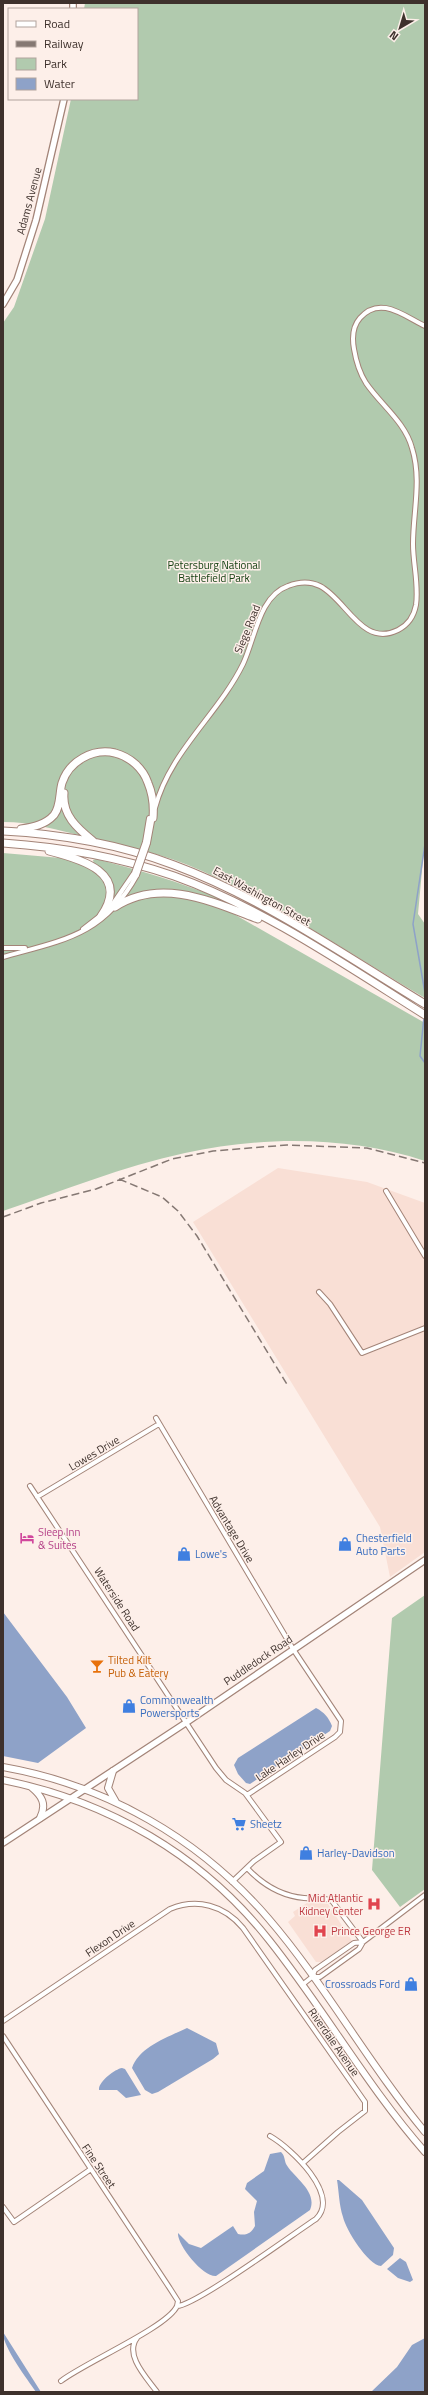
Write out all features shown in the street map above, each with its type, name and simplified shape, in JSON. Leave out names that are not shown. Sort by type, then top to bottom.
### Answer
[{"type":"highway","points":[[12,831],[36,826],[50,818],[58,808],[62,784],[68,770],[82,758],[100,752],[121,755],[140,769],[147,780],[152,794],[151,818]]},
{"type":"highway","points":[[95,842],[72,822],[64,798],[69,775],[86,760],[108,755],[122,759],[134,767],[146,787],[151,818]]},
{"type":"highway","name":"East Washington Street","points":[[3,831],[95,842],[158,859],[220,884],[276,915],[425,1004]]},
{"type":"highway","name":"East Washington Street","points":[[3,843],[101,855],[160,871],[215,893],[279,926],[425,1015]]},
{"type":"highway","points":[[24,845],[76,858],[99,869],[106,878],[109,890],[107,904],[101,916]]},
{"type":"highway","points":[[115,908],[142,896],[177,894],[217,903],[279,926]]},
{"type":"main road","name":"Adams Avenue","points":[[3,304],[17,280],[36,220],[64,100]]},
{"type":"main road","name":"Puddledock Road","points":[[3,1843],[187,1722],[425,1560]]},
{"type":"main road","points":[[3,1767],[53,1778],[119,1804],[178,1838],[232,1882],[268,1919],[312,1977],[401,2103],[425,2132]]},
{"type":"main road","points":[[113,1771],[108,1788],[112,1797],[119,1804]]},
{"type":"main road","points":[[3,1780],[71,1797],[146,1833],[199,1869],[231,1898],[258,1927],[302,1985],[386,2104],[425,2152]]},
{"type":"main road","points":[[29,1786],[43,1800],[44,1809],[40,1818]]},
{"type":"street","name":"Siege Road","points":[[3,957],[30,948],[61,941],[96,924],[115,908],[136,874],[147,843],[151,818],[170,769],[237,674],[268,602],[278,590],[303,582],[320,586],[335,597],[361,626],[379,634],[390,633],[401,628],[413,616],[416,594],[413,536],[417,478],[414,453],[405,432],[361,374],[353,339],[357,321],[365,313],[377,308],[392,309],[425,326]]},
{"type":"street","name":"Siege Road","points":[[76,934],[101,916],[121,895],[136,874]]},
{"type":"street","name":"Siege Road","points":[[3,948],[30,948]]},
{"type":"street","points":[[386,1191],[425,1256]]},
{"type":"street","points":[[319,1292],[330,1304],[362,1353],[425,1328]]},
{"type":"street","name":"Advantage Drive","points":[[156,1418],[293,1649]]},
{"type":"street","name":"Lowes Drive","points":[[38,1497],[159,1424]]},
{"type":"street","name":"Waterside Road","points":[[30,1486],[226,1780],[247,1795],[281,1842],[247,1868]]},
{"type":"street","name":"Lake Harley Drive","points":[[247,1795],[340,1732],[341,1721],[293,1649]]},
{"type":"street","points":[[232,1882],[247,1868],[256,1878],[294,1897],[332,1901],[363,1942]]},
{"type":"street","points":[[312,1977],[320,1977],[359,1949],[363,1942],[425,1895]]},
{"type":"street","name":"Flexon Drive","points":[[3,2021],[170,1908],[184,1904],[209,1905],[222,1910],[234,1919]]},
{"type":"street","name":"Riverdale Avenue","points":[[234,1919],[366,2105],[365,2111],[338,2132],[303,2163]]},
{"type":"street","points":[[302,1985],[312,1977],[315,1970],[354,1943],[363,1942]]},
{"type":"street","name":"Fine Street","points":[[3,2036],[169,2287],[178,2301],[178,2306]]},
{"type":"street","points":[[61,2381],[115,2348],[138,2338],[173,2313],[178,2306],[186,2305],[212,2289],[319,2216],[323,2206],[321,2195],[303,2163],[286,2147],[270,2136]]},
{"type":"street","points":[[3,2207],[14,2222],[91,2169]]},
{"type":"street","points":[[138,2338],[132,2346],[133,2354],[157,2392]]},
{"type":"shaded area","points":[[278,1168],[367,1182],[425,1203],[425,1552],[390,1577],[380,1527],[193,1222]]},
{"type":"shaded area","name":"Prince George ER","points":[[310,1901],[328,1904],[352,1941],[321,1962],[316,1962],[288,1922],[295,1916],[293,1912]]},
{"type":"green space","name":"Petersburg National Battlefield Park","points":[[85,3],[425,3],[425,838],[418,914],[425,924],[425,998],[315,931],[259,899],[231,884],[188,865],[145,851],[55,829],[24,823],[3,822],[3,323],[14,307],[45,219],[71,100],[138,100],[138,8],[84,8]]},
{"type":"green space","points":[[3,853],[61,858],[94,864],[93,860],[96,859],[159,877],[221,899],[225,909],[425,1023],[425,1161],[366,1147],[306,1141],[275,1141],[215,1147],[162,1158],[93,1179],[3,1211]]},
{"type":"green space","points":[[425,1595],[425,1889],[400,1907],[372,1870],[392,1618]]},
{"type":"water","points":[[3,1612],[67,1697],[86,1728],[38,1763],[3,1756]]},
{"type":"water","points":[[316,1708],[324,1713],[329,1720],[332,1726],[330,1731],[250,1784],[246,1783],[238,1774],[234,1765],[238,1758]]},
{"type":"water","points":[[187,2028],[216,2043],[219,2054],[158,2092],[152,2094],[145,2090],[132,2068],[136,2061],[147,2048]]},
{"type":"water","points":[[122,2068],[125,2069],[141,2095],[126,2098],[117,2090],[99,2090],[101,2083],[108,2076]]},
{"type":"water","points":[[281,2152],[289,2169],[304,2185],[311,2197],[312,2203],[310,2210],[216,2276],[204,2271],[186,2252],[178,2233],[189,2244],[201,2248],[233,2226],[238,2234],[244,2235],[250,2232],[255,2226],[254,2212],[257,2201],[245,2189],[247,2183],[264,2171],[270,2154]]},
{"type":"water","points":[[337,2180],[339,2180],[362,2200],[394,2248],[393,2255],[381,2266],[370,2260],[358,2246],[348,2230],[340,2203]]},
{"type":"water","points":[[400,2258],[406,2262],[413,2280],[410,2282],[398,2278],[387,2269]]},
{"type":"water","points":[[3,2332],[41,2392],[36,2392],[16,2362],[6,2345]]},
{"type":"water","points":[[425,2338],[425,2392],[371,2392],[397,2367],[412,2345]]},
{"type":"waterway","points":[[425,844],[413,924],[425,993]]},
{"type":"waterway","points":[[424,1017],[420,1056],[425,1063]]},
{"type":"railway","points":[[3,1217],[41,1203],[96,1189],[172,1159],[213,1151],[287,1145],[367,1148],[425,1163]]},
{"type":"railway","points":[[119,1179],[162,1197],[178,1211],[197,1236],[288,1386]]},
{"type":"place","name":"Sleep Inn & Suites","points":[[27,1538]]},
{"type":"place","name":"Chesterfield Auto Parts","points":[[345,1544]]},
{"type":"place","name":"Lowe's","points":[[184,1554]]},
{"type":"place","name":"Tilted Kilt Pub & Eatery","points":[[97,1666]]},
{"type":"place","name":"Commonwealth Powersports","points":[[129,1706]]},
{"type":"place","name":"Sheetz","points":[[239,1824]]},
{"type":"place","name":"Harley-Davidson","points":[[306,1853]]},
{"type":"place","name":"Mid Atlantic Kidney Center","points":[[374,1904]]},
{"type":"place","name":"Prince George ER","points":[[320,1931]]},
{"type":"place","name":"Crossroads Ford","points":[[411,1984]]}]
